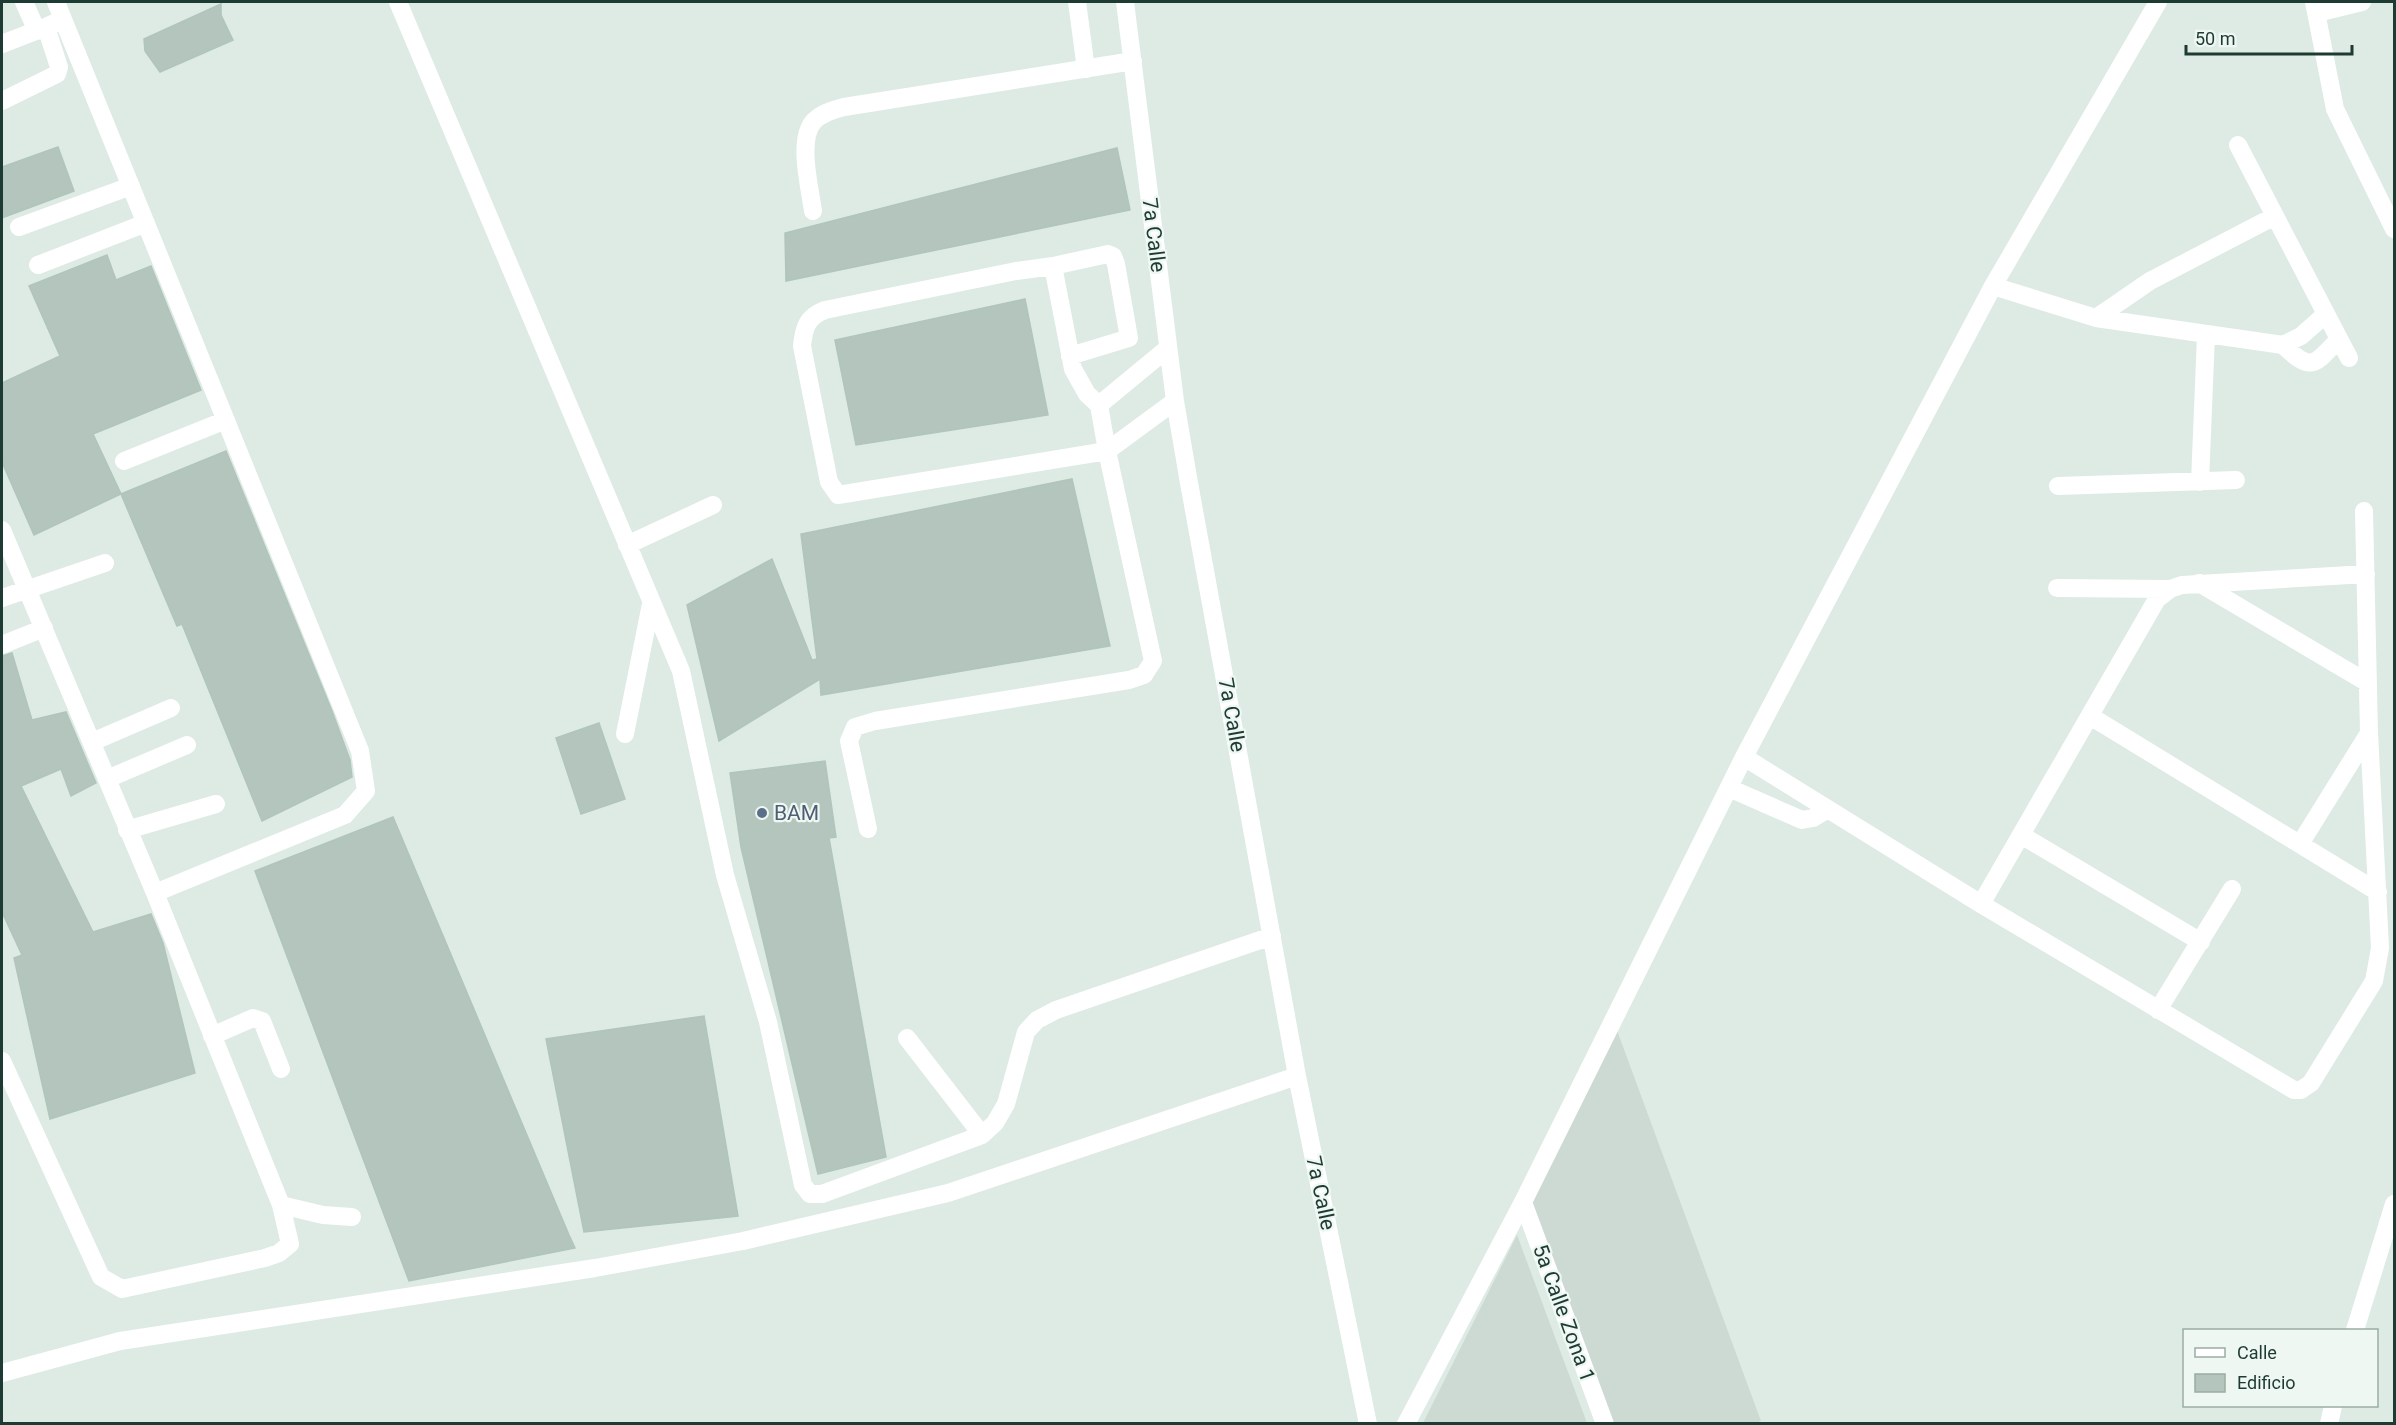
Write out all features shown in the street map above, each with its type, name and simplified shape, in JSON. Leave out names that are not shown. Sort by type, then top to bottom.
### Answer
[{"type":"street","points":[[2,101],[57,74],[59,67],[42,29],[24,2]]},
{"type":"street","points":[[398,2],[681,671],[725,875],[768,1022],[803,1185],[810,1194],[822,1194],[982,1135],[996,1123],[1006,1104],[1026,1032],[1037,1020],[1056,1010],[1272,936]]},
{"type":"street","points":[[1077,2],[1086,69]]},
{"type":"street","name":"7a Calle","points":[[1125,2],[1175,401],[1298,1076],[1368,1424]]},
{"type":"street","points":[[1406,1424],[1523,1202],[1728,788],[1993,286],[2158,2]]},
{"type":"street","points":[[2362,2],[2316,7],[2335,109],[2394,229]]},
{"type":"street","points":[[2,44],[42,29],[60,10],[360,751],[366,791],[345,816],[155,893]]},
{"type":"street","points":[[813,211],[805,148],[806,134],[813,122],[825,113],[844,107],[1133,62]]},
{"type":"street","points":[[2238,145],[2349,358]]},
{"type":"street","points":[[20,227],[131,186]]},
{"type":"street","points":[[2096,318],[2150,280],[2275,216]]},
{"type":"street","points":[[38,265],[146,223]]},
{"type":"street","points":[[1071,356],[1129,338],[1116,264],[1113,256],[1108,254],[825,310],[812,315],[804,328],[802,346],[829,482],[838,495],[851,494],[1107,451],[1175,401]]},
{"type":"street","points":[[868,829],[849,741],[855,727],[875,721],[1129,680],[1144,675],[1153,661],[1099,405],[1087,394],[1073,369],[1053,266]]},
{"type":"street","points":[[1993,286],[2096,318],[2283,345],[2301,336],[2326,314]]},
{"type":"street","points":[[2200,482],[2206,335]]},
{"type":"street","points":[[2283,345],[2304,364],[2311,365],[2317,362],[2339,339]]},
{"type":"street","points":[[1099,405],[1168,348]]},
{"type":"street","points":[[124,461],[226,420]]},
{"type":"street","points":[[2058,486],[2236,480]]},
{"type":"street","points":[[627,545],[713,505]]},
{"type":"street","points":[[1744,757],[1981,904],[2158,1010],[2294,1089],[2301,1090],[2311,1083],[2374,981],[2380,948],[2369,733],[2364,511]]},
{"type":"street","points":[[2,530],[155,893],[280,1205],[290,1244],[279,1253],[265,1258],[122,1289],[101,1277],[2,1061]]},
{"type":"street","points":[[2,598],[105,563]]},
{"type":"street","points":[[2057,588],[2170,589],[2198,583],[2366,574]]},
{"type":"street","points":[[2198,583],[2368,683]]},
{"type":"street","points":[[1981,904],[2157,599],[2170,589]]},
{"type":"street","points":[[625,734],[651,604]]},
{"type":"street","points":[[2,645],[44,627]]},
{"type":"street","points":[[92,742],[171,708]]},
{"type":"street","points":[[2090,716],[2378,892]]},
{"type":"street","points":[[2300,844],[2369,733]]},
{"type":"street","points":[[107,779],[187,745]]},
{"type":"street","points":[[1728,788],[1802,819],[1813,818],[1828,810]]},
{"type":"street","points":[[127,830],[216,804]]},
{"type":"street","points":[[2021,835],[2200,942]]},
{"type":"street","points":[[2158,1010],[2232,889]]},
{"type":"street","points":[[212,1036],[253,1018],[262,1021],[281,1069]]},
{"type":"street","points":[[907,1038],[982,1135]]},
{"type":"street","points":[[2,1373],[120,1341],[595,1268],[754,1238],[948,1193],[1298,1076]]},
{"type":"street","name":"5a Calle Zona 1","points":[[1523,1202],[1605,1424]]},
{"type":"street","points":[[2355,1329],[2394,1204]]},
{"type":"street","points":[[280,1205],[323,1215],[352,1217]]},
{"type":"street","points":[[2329,1424],[2333,1407]]},
{"type":"shaded area","points":[[1615,1025],[1761,1421],[1754,1424],[1611,1423],[1531,1203]]},
{"type":"shaded area","points":[[1517,1235],[1587,1423],[1423,1423]]},
{"type":"building","points":[[221,4],[221,15],[233,40],[160,72],[145,51],[144,39]]},
{"type":"building","points":[[58,147],[74,191],[2,218],[2,167]]},
{"type":"building","points":[[1117,148],[1130,210],[786,281],[785,233]]},
{"type":"building","points":[[107,255],[116,280],[151,266],[201,390],[93,434],[121,494],[34,535],[2,462],[2,383],[60,356],[29,286]]},
{"type":"building","points":[[1025,299],[1048,415],[856,445],[835,340]]},
{"type":"building","points":[[226,451],[332,711],[350,760],[352,777],[262,821],[182,624],[177,626],[121,494]]},
{"type":"building","points":[[1072,479],[1110,646],[821,695],[820,679],[719,741],[687,605],[772,559],[812,660],[817,659],[801,534]]},
{"type":"building","points":[[12,653],[32,720],[66,712],[96,783],[71,796],[61,769],[21,786],[93,932],[151,914],[163,943],[195,1073],[50,1119],[14,958],[22,955],[2,912],[2,656]]},
{"type":"building","points":[[599,723],[625,799],[581,814],[556,738]]},
{"type":"building","points":[[825,761],[836,837],[829,838],[886,1157],[818,1174],[741,847],[730,773]]},
{"type":"building","points":[[393,817],[575,1248],[409,1281],[255,871]]},
{"type":"building","points":[[704,1016],[738,1216],[584,1232],[546,1039]]},
{"type":"place","name":"BAM","points":[[762,813]]}]
